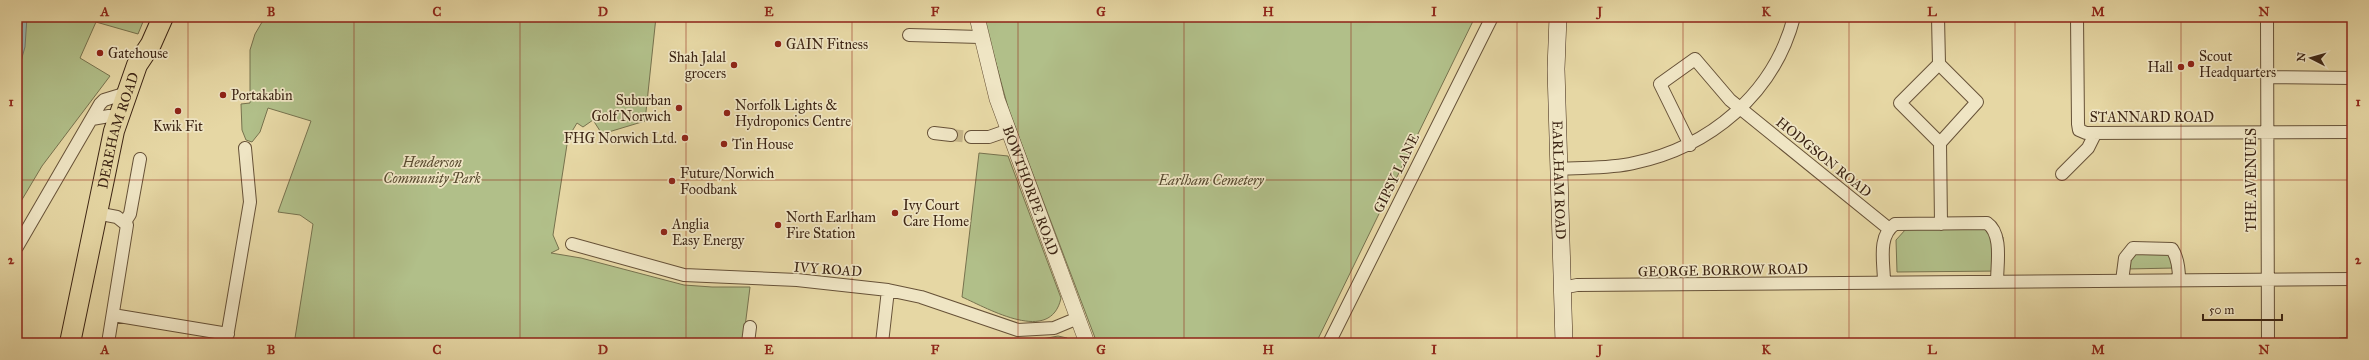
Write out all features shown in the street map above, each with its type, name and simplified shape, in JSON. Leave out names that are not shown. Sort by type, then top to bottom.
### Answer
[{"type":"highway","name":"DEREHAM ROAD","points":[[70,343],[97,206],[118,117],[137,65],[151,44],[163,17]]},
{"type":"highway","name":"DEREHAM ROAD","points":[[97,206],[120,151],[148,69],[151,44]]},
{"type":"main road","name":"EARLHAM ROAD","points":[[1558,17],[1556,70],[1564,343]]},
{"type":"street","name":"BOWTHORPE ROAD","points":[[977,17],[980,36],[997,99],[1087,343]]},
{"type":"street","name":"GIPSY LANE","points":[[1329,343],[1492,17]]},
{"type":"street","points":[[1558,169],[1604,168],[1632,164],[1660,157],[1690,145],[1725,123],[1759,89],[1777,60],[1794,17]]},
{"type":"street","points":[[1938,17],[1939,64],[1977,102],[1940,143],[1941,224]]},
{"type":"street","name":"STANNARD ROAD","points":[[2077,17],[2078,124],[2080,130],[2086,133],[2352,132]]},
{"type":"street","name":"THE AVENUES","points":[[2266,17],[2268,343]]},
{"type":"street","points":[[909,35],[980,36]]},
{"type":"street","name":"HODGSON ROAD","points":[[1690,145],[1660,84],[1695,59],[1730,100],[1888,228]]},
{"type":"street","points":[[1939,64],[1900,103],[1940,143]]},
{"type":"street","points":[[2267,77],[2352,78]]},
{"type":"street","points":[[17,247],[100,104],[104,100],[127,93]]},
{"type":"street","points":[[92,119],[109,116],[118,117]]},
{"type":"street","points":[[971,137],[989,137],[1009,130]]},
{"type":"street","points":[[934,133],[951,135]]},
{"type":"street","points":[[2062,174],[2088,148],[2096,134]]},
{"type":"street","points":[[113,315],[227,338],[250,202],[245,148]]},
{"type":"street","name":"DEREHAM ROAD","points":[[108,343],[127,230],[125,222],[130,214],[140,159]]},
{"type":"street","points":[[97,206],[125,222]]},
{"type":"street","points":[[1884,282],[1883,236],[1888,228],[1895,224],[1987,223],[1993,228],[1997,236],[1997,282]]},
{"type":"street","name":"IVY ROAD","points":[[572,244],[684,275],[797,280],[888,290],[922,297],[1018,330],[1054,328],[1078,318]]},
{"type":"street","points":[[2122,281],[2125,258],[2133,248],[2172,249],[2175,254],[2179,270],[2179,280]]},
{"type":"street","name":"GEORGE BORROW ROAD","points":[[1562,288],[1576,285],[2352,279]]},
{"type":"street","points":[[882,343],[888,290]]},
{"type":"street","points":[[748,343],[750,327]]},
{"type":"green space","points":[[27,17],[145,17],[138,34],[96,22],[80,58],[110,76],[42,166],[17,208],[17,75],[21,64]]},
{"type":"green space","name":"Henderson Community Park","points":[[265,17],[656,17],[645,121],[602,134],[593,120],[583,127],[577,123],[568,138],[553,235],[559,249],[551,253],[581,258],[684,285],[750,287],[743,343],[343,343],[295,338],[313,224],[300,215],[278,212],[311,121],[268,108],[260,132],[252,142],[246,140],[242,130],[241,104],[250,103],[250,50],[255,34]]},
{"type":"green space","name":"Earlham Cemetery","points":[[985,17],[1475,17],[1316,343],[1097,343],[1009,111],[987,31]]},
{"type":"green space","points":[[979,153],[1008,156],[1061,298],[1055,312],[1045,319],[1032,322],[1018,320],[987,309],[962,297]]},
{"type":"green space","points":[[1993,228],[2003,237],[2003,271],[1897,272],[1896,240],[1906,229]]},
{"type":"green space","points":[[2134,252],[2171,254],[2175,268],[2127,269]]},
{"type":"green space","points":[[1058,336],[1067,338],[1073,343],[1015,343],[1014,340],[1026,342]]},
{"type":"green space","points":[[2352,337],[2352,343],[2340,343],[2339,338]]},
{"type":"green space","points":[[2203,341],[2202,343],[2057,343]]},
{"type":"water","points":[[17,17],[27,17],[25,47],[17,75]]},
{"type":"tunnel","points":[[951,135],[971,137]]},
{"type":"place","name":"GAIN Fitness","points":[[778,44]]},
{"type":"place","name":"Gatehouse","points":[[100,53]]},
{"type":"place","name":"Scout Headquarters","points":[[2191,64]]},
{"type":"place","name":"Shah Jalal grocers","points":[[734,65]]},
{"type":"place","name":"Hall","points":[[2181,67]]},
{"type":"place","name":"Portakabin","points":[[223,95]]},
{"type":"place","name":"Suburban Golf Norwich","points":[[679,108]]},
{"type":"place","name":"Kwik Fit","points":[[178,111]]},
{"type":"place","name":"Norfolk Lights & Hydroponics Centre","points":[[727,113]]},
{"type":"place","name":"FHG Norwich Ltd.","points":[[685,138]]},
{"type":"place","name":"Tin House","points":[[724,144]]},
{"type":"place","name":"Future/Norwich Foodbank","points":[[672,181]]},
{"type":"place","name":"Ivy Court Care Home","points":[[895,213]]},
{"type":"place","name":"North Earlham Fire Station","points":[[778,225]]},
{"type":"place","name":"Anglia Easy Energy","points":[[664,232]]}]
